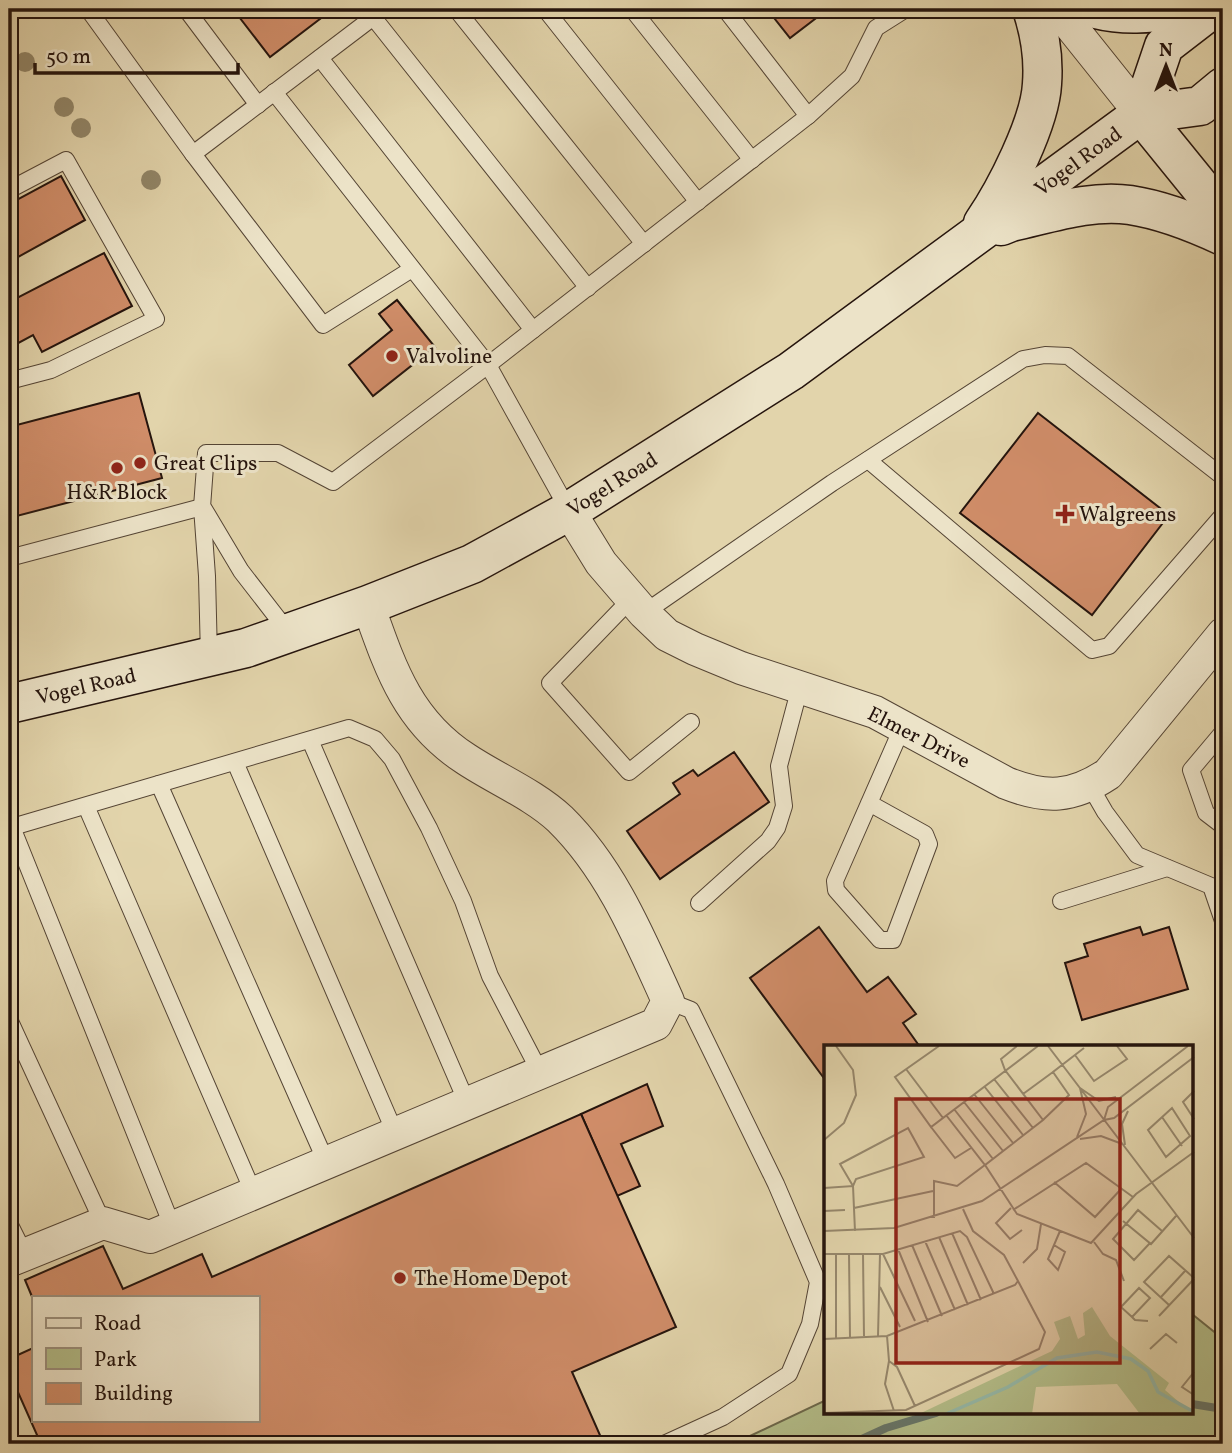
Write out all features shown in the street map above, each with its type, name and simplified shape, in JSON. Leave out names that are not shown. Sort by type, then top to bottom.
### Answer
[{"type":"main road","points":[[973,238],[998,202],[1016,165],[1031,127],[1042,86],[1042,51],[1031,9]]},
{"type":"main road","points":[[1096,9],[1116,14],[1140,15],[1177,9]]},
{"type":"main road","name":"Vogel Road","points":[[1141,114],[1164,46],[1212,9]]},
{"type":"main road","name":"Vogel Road","points":[[9,704],[209,657],[289,633],[472,564],[569,512],[792,371],[1141,114],[1199,106],[1223,88]]},
{"type":"main road","points":[[1141,114],[1223,215]]},
{"type":"main road","points":[[973,238],[1011,222],[1051,213],[1088,206],[1128,205],[1173,215],[1223,236]]},
{"type":"street","points":[[1057,9],[1141,114]]},
{"type":"street","name":"Elmer Drive","points":[[569,512],[601,563],[637,606],[667,635],[741,668],[876,712],[1006,783],[1028,792],[1049,795],[1071,793],[1090,786],[1108,774],[1220,644]]},
{"type":"street","points":[[17,1258],[103,1223],[150,1237],[656,1024],[668,1001],[630,918],[594,859],[559,818],[514,786],[464,758],[426,727],[392,672],[368,605]]},
{"type":"lane","points":[[88,9],[193,154],[323,325],[412,269]]},
{"type":"lane","points":[[186,9],[258,104]]},
{"type":"lane","points":[[456,9],[644,244]]},
{"type":"lane","points":[[545,9],[698,202]]},
{"type":"lane","points":[[632,9],[752,160]]},
{"type":"lane","points":[[726,9],[808,116]]},
{"type":"lane","points":[[209,657],[208,576],[202,506],[206,453],[278,453],[333,482],[808,116],[852,76],[876,28],[906,9]]},
{"type":"lane","points":[[193,154],[378,13],[588,288]]},
{"type":"lane","points":[[320,58],[533,330]]},
{"type":"lane","points":[[274,92],[488,365],[569,512]]},
{"type":"lane","points":[[9,190],[66,160],[156,319],[51,370],[9,381]]},
{"type":"lane","points":[[691,722],[629,772],[550,683],[605,624],[868,460],[1023,359],[1045,355],[1068,356],[1223,477]]},
{"type":"lane","points":[[868,460],[1092,650],[1110,646],[1223,515]]},
{"type":"lane","points":[[9,558],[202,506]]},
{"type":"lane","points":[[202,506],[241,571],[289,633]]},
{"type":"lane","points":[[699,903],[768,841],[777,828],[784,806],[779,766],[800,687]]},
{"type":"lane","points":[[173,1228],[11,828],[349,728],[375,739],[392,759],[429,828],[463,901],[490,976],[541,1074]]},
{"type":"lane","points":[[869,803],[925,834],[929,844],[893,940],[880,940],[836,890],[835,881],[869,803],[902,728]]},
{"type":"lane","points":[[1223,732],[1191,770],[1206,813],[1223,826]]},
{"type":"lane","points":[[310,740],[468,1105]]},
{"type":"lane","points":[[235,762],[397,1135]]},
{"type":"lane","points":[[159,784],[327,1164]]},
{"type":"lane","points":[[1090,786],[1105,812],[1137,855],[1210,886],[1223,921]]},
{"type":"lane","points":[[86,806],[254,1194]]},
{"type":"lane","points":[[1061,901],[1167,868]]},
{"type":"lane","points":[[664,1444],[723,1417],[789,1374],[810,1324],[818,1282],[776,1184],[691,1010],[668,1001]]},
{"type":"lane","points":[[9,1019],[103,1223]]},
{"type":"lane","points":[[9,1223],[17,1258]]},
{"type":"green space","points":[[1194,1316],[1223,1339],[1223,1444],[733,1444],[824,1401],[824,1414],[1194,1414]]},
{"type":"building","points":[[233,9],[333,9],[270,57]]},
{"type":"building","points":[[767,9],[828,9],[790,38]]},
{"type":"building","points":[[61,176],[85,220],[9,262],[9,204]]},
{"type":"building","points":[[104,253],[132,306],[42,352],[33,335],[9,348],[9,302]]},
{"type":"building","name":"Valvoline","points":[[397,300],[435,347],[373,396],[349,365],[392,330],[379,314]]},
{"type":"building","points":[[139,393],[162,478],[9,518],[9,427]]},
{"type":"building","name":"Walgreens","points":[[1038,413],[1169,515],[1092,615],[960,513]]},
{"type":"building","points":[[734,752],[769,802],[660,879],[627,831],[680,794],[673,783],[693,770],[698,776]]},
{"type":"building","points":[[819,927],[867,992],[888,977],[916,1014],[903,1023],[919,1045],[824,1045],[824,1078],[750,978]]},
{"type":"building","points":[[1140,927],[1143,935],[1169,927],[1188,989],[1082,1020],[1065,963],[1088,956],[1084,944]]},
{"type":"building","points":[[647,1084],[663,1126],[621,1144],[640,1186],[617,1196],[581,1114]]},
{"type":"building","name":"The Home Depot","points":[[581,1114],[676,1327],[572,1372],[603,1442],[598,1444],[41,1444],[9,1372],[9,1359],[32,1348],[32,1422],[259,1422],[259,1296],[32,1297],[25,1280],[103,1246],[123,1289],[202,1254],[212,1277]]},
{"type":"waterway","points":[[1194,1404],[1223,1409]]},
{"type":"waterway","points":[[851,1444],[886,1428],[933,1414]]},
{"type":"place","name":"Valvoline","points":[[392,356]]},
{"type":"place","name":"Great Clips","points":[[140,463]]},
{"type":"place","name":"H&R Block","points":[[117,468]]},
{"type":"place","name":"Walgreens","points":[[1065,514]]},
{"type":"place","name":"The Home Depot","points":[[400,1278]]}]
